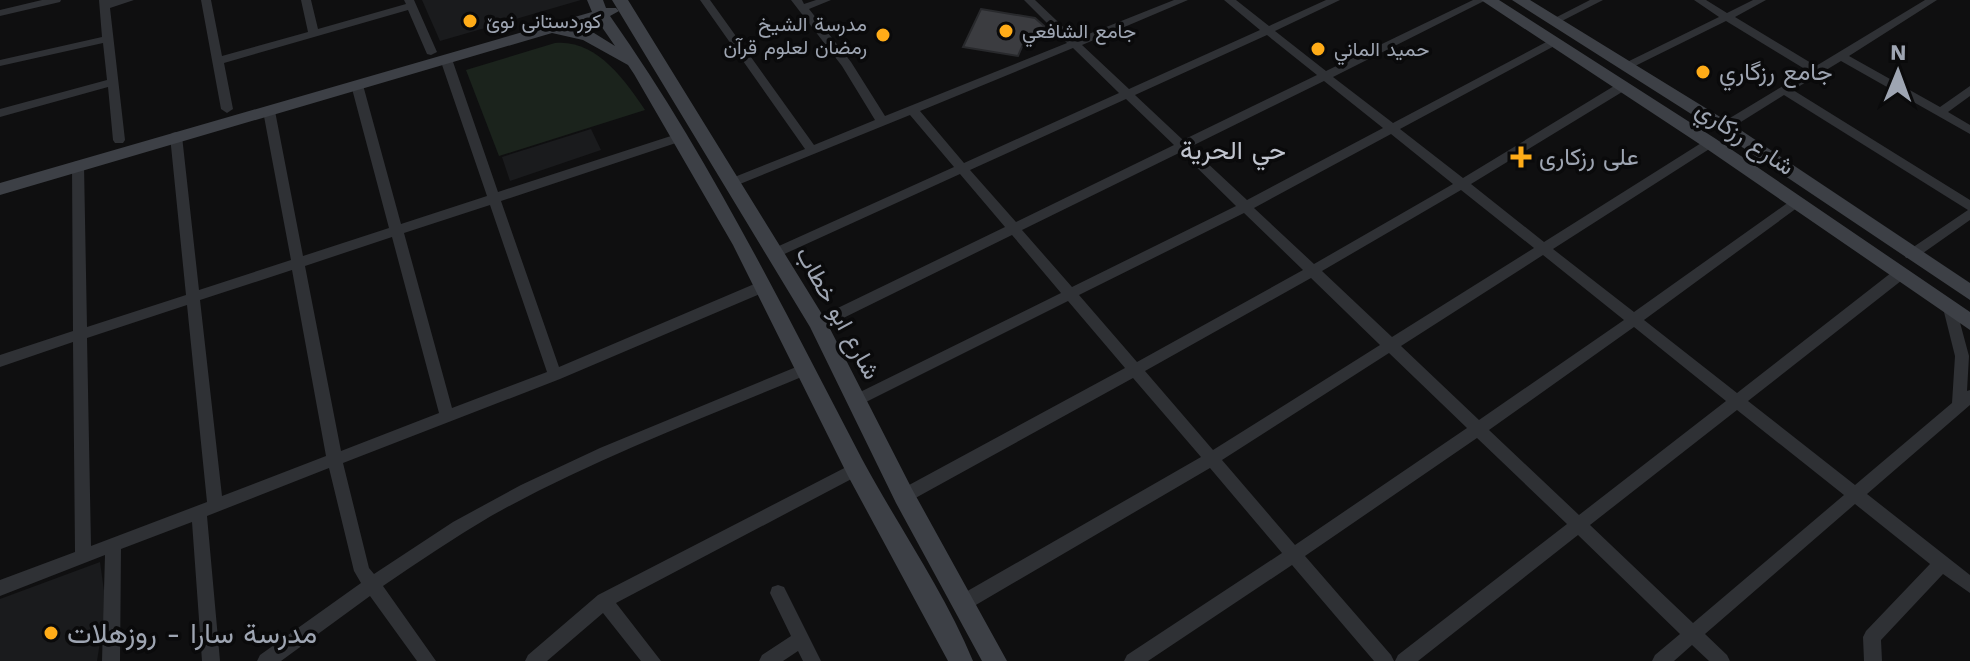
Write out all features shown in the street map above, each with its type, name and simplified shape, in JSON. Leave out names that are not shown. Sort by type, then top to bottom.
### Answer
[{"type":"main road","name":"شارع رزكاري","points":[[1489,0],[1710,143],[1970,322]]},
{"type":"main road","name":"شارع رزكاري","points":[[1520,0],[1724,127],[1970,293]]},
{"type":"main road","points":[[0,189],[357,85],[438,56],[609,4]]},
{"type":"main road","points":[[0,176],[227,109],[546,31],[609,4]]},
{"type":"main road","points":[[609,4],[642,73],[742,245],[856,469],[961,661]]},
{"type":"main road","name":"شارع ابو خطاب","points":[[609,4],[766,236],[818,324],[904,496],[995,661]]},
{"type":"main road","points":[[546,31],[588,36],[642,73]]},
{"type":"main road","points":[[742,245],[766,236]]},
{"type":"street","points":[[0,13],[56,0]]},
{"type":"street","points":[[119,140],[104,3],[129,0]]},
{"type":"street","points":[[206,0],[227,109]]},
{"type":"street","points":[[306,0],[314,34]]},
{"type":"street","points":[[705,0],[812,150]]},
{"type":"street","points":[[799,4],[826,0]]},
{"type":"street","points":[[1030,0],[1721,661]]},
{"type":"street","points":[[731,183],[1183,0]]},
{"type":"street","points":[[1229,0],[1970,585]]},
{"type":"street","points":[[775,253],[1335,0]]},
{"type":"street","points":[[818,324],[1481,0]]},
{"type":"street","points":[[1554,21],[1598,0]]},
{"type":"street","points":[[1699,0],[1816,71]]},
{"type":"street","points":[[1627,66],[1761,0]]},
{"type":"street","points":[[1724,127],[1932,0]]},
{"type":"street","points":[[219,61],[410,3],[438,56],[555,375]]},
{"type":"street","points":[[799,4],[847,64],[883,123]]},
{"type":"street","points":[[0,63],[107,39]]},
{"type":"street","points":[[857,400],[1247,206],[1554,42]]},
{"type":"street","points":[[1841,56],[1970,130]]},
{"type":"street","points":[[0,113],[113,82]]},
{"type":"street","points":[[357,85],[447,417]]},
{"type":"street","points":[[904,496],[1316,272],[1465,186],[1623,86]]},
{"type":"street","points":[[1784,90],[1970,206]]},
{"type":"street","points":[[1940,113],[1970,90]]},
{"type":"street","points":[[269,111],[335,461],[362,571],[427,661]]},
{"type":"street","points":[[913,111],[1385,661]]},
{"type":"street","points":[[176,136],[193,298],[207,509],[211,661]]},
{"type":"street","points":[[0,361],[678,138]]},
{"type":"street","points":[[963,603],[1211,459],[1710,143]]},
{"type":"street","points":[[78,165],[83,556]]},
{"type":"street","points":[[1133,661],[1295,556],[1635,321],[1797,202]]},
{"type":"street","points":[[1911,255],[1970,214]]},
{"type":"street","points":[[1404,661],[1901,273]]},
{"type":"street","points":[[0,588],[555,375],[764,286]]},
{"type":"street","points":[[1661,661],[1965,401],[1962,356],[1950,308]]},
{"type":"street","points":[[266,661],[444,537],[539,484],[806,369]]},
{"type":"street","points":[[534,661],[604,601],[856,469]]},
{"type":"street","points":[[111,661],[113,545]]},
{"type":"street","points":[[1874,660],[1872,637],[1942,563]]},
{"type":"street","points":[[778,593],[812,661]]},
{"type":"street","points":[[604,601],[652,661]]},
{"type":"street","points":[[768,661],[801,639]]},
{"type":"shaded area","name":"کوردستانی نوێ","points":[[422,0],[581,0],[440,41]]},
{"type":"shaded area","points":[[555,43],[584,48],[596,55],[619,75],[645,110],[499,156],[466,70]]},
{"type":"shaded area","points":[[591,129],[601,150],[510,181],[502,157]]},
{"type":"shaded area","name":"مدرسة سارا - روزهلات","points":[[100,562],[106,605],[97,661],[0,661],[0,599]]},
{"type":"building","name":"جامع الشافعي","points":[[981,9],[1035,18],[1044,26],[1039,37],[1027,35],[1018,56],[963,47]]},
{"type":"place","name":"کوردستانی نوێ","points":[[470,21]]},
{"type":"place","name":"جامع الشافعي","points":[[1006,31]]},
{"type":"place","name":"مدرسة الشيخ رمضان لعلوم قرآن","points":[[883,35]]},
{"type":"place","name":"حميد الماني","points":[[1318,49]]},
{"type":"place","name":"جامع رزگاري","points":[[1703,72]]},
{"type":"place","name":"على رزكارى","points":[[1521,157]]},
{"type":"place","name":"مدرسة سارا - روزهلات","points":[[51,633]]},
{"type":"district","name":"حي الحرية","points":[[1233,150]]}]
